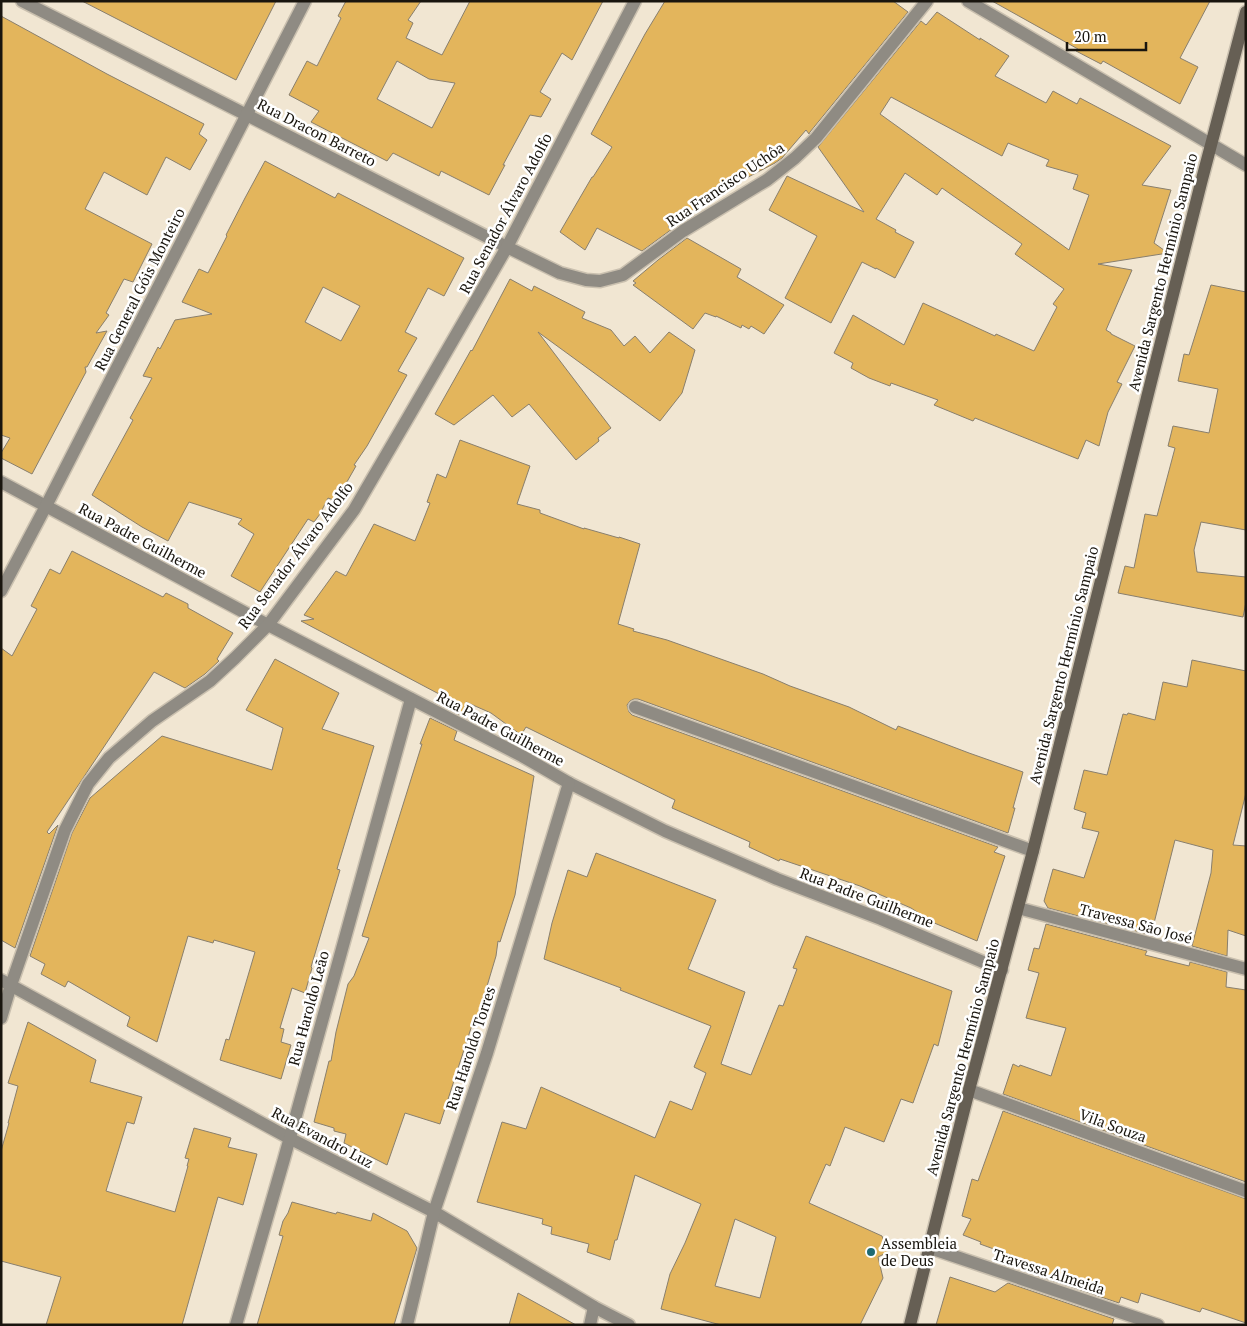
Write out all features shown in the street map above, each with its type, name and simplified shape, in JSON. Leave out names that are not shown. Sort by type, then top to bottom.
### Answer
[{"type":"main road","name":"Avenida Sargento Hermínio Sampaio","points":[[910,1325],[969,1090],[1033,851],[1210,146],[1246,12]]},
{"type":"street","name":"Rua Dracon Barreto","points":[[22,1],[560,273],[586,280],[600,281]]},
{"type":"street","name":"Rua General Góis Monteiro","points":[[1,591],[305,1]]},
{"type":"street","name":"Rua Senador Álvaro Adolfo","points":[[1,1018],[6,983],[65,830],[88,784],[109,758],[152,722],[210,680],[268,625],[354,510],[507,247],[635,1]]},
{"type":"street","name":"Rua Francisco Uchôa","points":[[600,281],[623,275],[683,231],[767,180],[795,158],[816,138],[928,1]]},
{"type":"street","points":[[968,1],[1210,146],[1246,165]]},
{"type":"street","name":"Rua Padre Guilherme","points":[[1,482],[268,625],[665,831],[777,880],[881,919],[1002,970]]},
{"type":"street","name":"Rua Haroldo Leão","points":[[236,1325],[290,1138],[411,699]]},
{"type":"street","points":[[635,707],[1033,851]]},
{"type":"street","name":"Rua Haroldo Torres","points":[[407,1325],[434,1212],[487,1053],[570,783]]},
{"type":"street","name":"Travessa São José","points":[[1018,908],[1246,969]]},
{"type":"street","name":"Rua Evandro Luz","points":[[6,983],[290,1138],[434,1212],[629,1325]]},
{"type":"street","name":"Vila Souza","points":[[969,1090],[1246,1191]]},
{"type":"street","name":"Travessa Almeida","points":[[930,1248],[1158,1325]]},
{"type":"street","points":[[590,1325],[594,1306]]},
{"type":"building","points":[[82,1],[276,1],[236,80]]},
{"type":"building","points":[[346,1],[421,1],[408,20],[413,23],[406,38],[442,55],[470,1],[603,1],[572,60],[562,53],[540,92],[551,99],[541,117],[530,115],[489,195],[441,171],[439,176],[393,153],[387,161],[311,122],[319,111],[289,95],[307,61],[317,66],[341,18],[338,16]],"holes":[[[397,61],[429,79],[455,83],[432,128],[377,99]]]},
{"type":"building","points":[[665,1],[893,1],[908,12],[809,134],[806,130],[782,158],[733,185],[726,191],[724,190],[668,227],[672,229],[642,251],[597,228],[585,250],[560,232],[612,147],[591,134]]},
{"type":"building","points":[[992,1],[1210,1],[1180,58],[1198,67],[1180,104],[1103,61],[1101,64],[1076,51],[1078,49]]},
{"type":"building","points":[[937,12],[1009,56],[995,76],[1046,103],[1053,91],[1077,104],[1080,98],[1171,146],[1142,185],[1171,190],[1154,243],[1168,253],[1098,264],[1132,270],[1106,330],[1135,346],[1117,382],[1122,384],[1108,412],[1099,446],[1086,440],[1078,459],[975,418],[973,421],[934,405],[938,400],[891,383],[890,386],[869,378],[851,368],[853,363],[834,353],[853,315],[904,345],[923,303],[995,336],[996,334],[1034,351],[1057,307],[1053,304],[1064,289],[1015,254],[1022,244],[942,188],[937,195],[905,173],[876,219],[914,242],[895,278],[862,262],[831,323],[785,298],[817,236],[769,210],[787,176],[864,212],[818,147],[921,21],[926,25]],"holes":[[[891,97],[1002,156],[1008,143],[1049,160],[1046,166],[1078,175],[1073,189],[1089,195],[1069,250],[880,114]]]},
{"type":"building","points":[[1,16],[204,124],[199,134],[207,140],[190,170],[166,157],[147,195],[104,172],[85,209],[152,244],[133,282],[124,279],[106,313],[109,315],[96,333],[107,331],[87,367],[85,367],[86,372],[32,474],[1,458],[1,453],[10,438],[1,435]]},
{"type":"building","points":[[265,161],[335,198],[338,193],[464,258],[444,296],[428,288],[405,332],[417,338],[398,371],[407,375],[367,446],[354,465],[356,466],[336,501],[328,498],[314,522],[308,519],[260,592],[231,576],[254,534],[238,524],[242,519],[189,502],[168,541],[92,495],[133,420],[130,418],[152,378],[143,376],[175,320],[212,314],[182,302],[199,269],[208,273]],"holes":[[[323,287],[360,306],[341,341],[305,322]]]},
{"type":"building","points":[[687,238],[741,269],[737,277],[784,305],[764,334],[751,326],[749,329],[742,325],[741,328],[705,313],[693,329],[633,285],[636,283],[633,281]]},
{"type":"building","points":[[510,279],[532,291],[534,286],[585,312],[582,318],[611,330],[624,346],[635,336],[650,353],[669,332],[695,350],[682,393],[660,421],[538,332],[611,428],[576,460],[529,404],[512,417],[493,395],[454,425],[435,414],[472,351]]},
{"type":"building","points":[[1211,285],[1246,292],[1246,530],[1201,522],[1194,550],[1197,572],[1246,577],[1246,602],[1243,617],[1118,593],[1125,566],[1134,568],[1145,514],[1157,516],[1175,448],[1168,446],[1173,426],[1209,433],[1218,389],[1178,381],[1184,354],[1189,355]]},
{"type":"building","points":[[460,440],[530,466],[517,504],[540,510],[540,513],[584,529],[640,544],[618,624],[634,629],[633,631],[667,640],[763,674],[790,686],[849,707],[896,730],[898,726],[1023,772],[1008,833],[638,699],[630,701],[627,705],[632,715],[998,847],[994,852],[1005,856],[977,941],[932,922],[911,908],[860,886],[780,859],[779,861],[749,847],[750,842],[672,808],[675,800],[526,727],[521,735],[491,713],[466,702],[462,716],[436,702],[439,694],[301,621],[314,619],[304,615],[336,571],[346,576],[374,524],[415,541],[430,503],[427,502],[437,474],[446,478]]},
{"type":"building","points":[[72,551],[163,597],[166,593],[188,604],[188,608],[233,633],[217,659],[219,661],[185,688],[154,672],[47,832],[49,834],[58,825],[15,948],[1,940],[1,648],[12,656],[37,609],[31,606],[50,569],[60,574]]},
{"type":"building","points":[[275,659],[339,693],[322,729],[374,746],[337,869],[340,870],[305,993],[292,988],[280,1028],[284,1029],[281,1042],[291,1045],[281,1079],[220,1060],[226,1039],[229,1040],[255,952],[214,940],[213,943],[188,936],[157,1042],[127,1026],[130,1017],[68,981],[65,987],[41,974],[45,964],[30,956],[72,833],[90,798],[162,736],[272,770],[283,728],[246,710]]},
{"type":"building","points":[[1192,660],[1246,671],[1246,793],[1233,845],[1246,846],[1246,936],[1228,930],[1227,956],[1192,946],[1211,873],[1213,850],[1175,840],[1151,935],[1048,908],[1044,901],[1053,869],[1084,878],[1099,832],[1082,828],[1086,813],[1074,809],[1084,770],[1107,775],[1123,714],[1127,715],[1128,713],[1155,720],[1163,682],[1187,687]]},
{"type":"building","points":[[430,718],[457,731],[454,740],[534,776],[515,895],[500,942],[498,941],[496,956],[476,1023],[473,1022],[440,1124],[405,1113],[387,1165],[344,1143],[346,1134],[314,1122],[329,1061],[331,1061],[348,984],[354,976],[369,938],[362,936],[422,744],[420,744]]},
{"type":"building","points":[[596,853],[716,900],[688,969],[745,992],[721,1064],[751,1075],[779,1005],[783,1006],[797,969],[793,968],[806,936],[952,991],[938,1046],[934,1044],[913,1103],[901,1099],[884,1142],[845,1127],[830,1166],[826,1164],[809,1203],[882,1236],[888,1252],[878,1257],[883,1278],[860,1325],[721,1325],[661,1309],[670,1274],[701,1204],[635,1175],[610,1260],[587,1252],[589,1244],[551,1234],[552,1227],[542,1224],[543,1219],[477,1202],[502,1122],[526,1129],[541,1087],[655,1138],[670,1101],[692,1110],[706,1073],[694,1067],[711,1026],[620,990],[621,988],[544,959],[552,923],[568,870],[587,877]],"holes":[[[735,1219],[776,1237],[760,1298],[715,1286]]]},
{"type":"building","points":[[1046,924],[1147,951],[1145,955],[1189,966],[1190,962],[1227,972],[1226,987],[1246,990],[1246,1182],[1003,1094],[1013,1064],[1051,1076],[1066,1028],[1026,1018],[1039,973],[1028,970],[1034,948],[1039,949]]},
{"type":"building","points":[[28,1022],[96,1060],[90,1082],[142,1097],[134,1124],[127,1122],[106,1191],[175,1212],[188,1166],[189,1159],[185,1158],[194,1128],[231,1138],[228,1147],[257,1154],[243,1205],[218,1197],[182,1325],[46,1325],[61,1277],[1,1261],[1,1151],[18,1086],[8,1083]]},
{"type":"building","points":[[1003,1111],[1246,1199],[1246,1323],[1202,1308],[1200,1312],[1141,1293],[1138,1303],[1121,1297],[1119,1303],[1024,1271],[1035,1264],[980,1244],[981,1242],[963,1235],[971,1219],[962,1216],[972,1179],[978,1181]]},
{"type":"building","points":[[292,1202],[371,1221],[373,1213],[407,1231],[417,1248],[394,1325],[257,1325],[283,1236],[279,1235]]},
{"type":"building","points":[[950,1277],[995,1292],[1008,1283],[1114,1319],[1112,1325],[936,1325]]},
{"type":"building","points":[[518,1293],[576,1325],[509,1325]]},
{"type":"place","name":"Assembleia de Deus","points":[[871,1252]]}]
